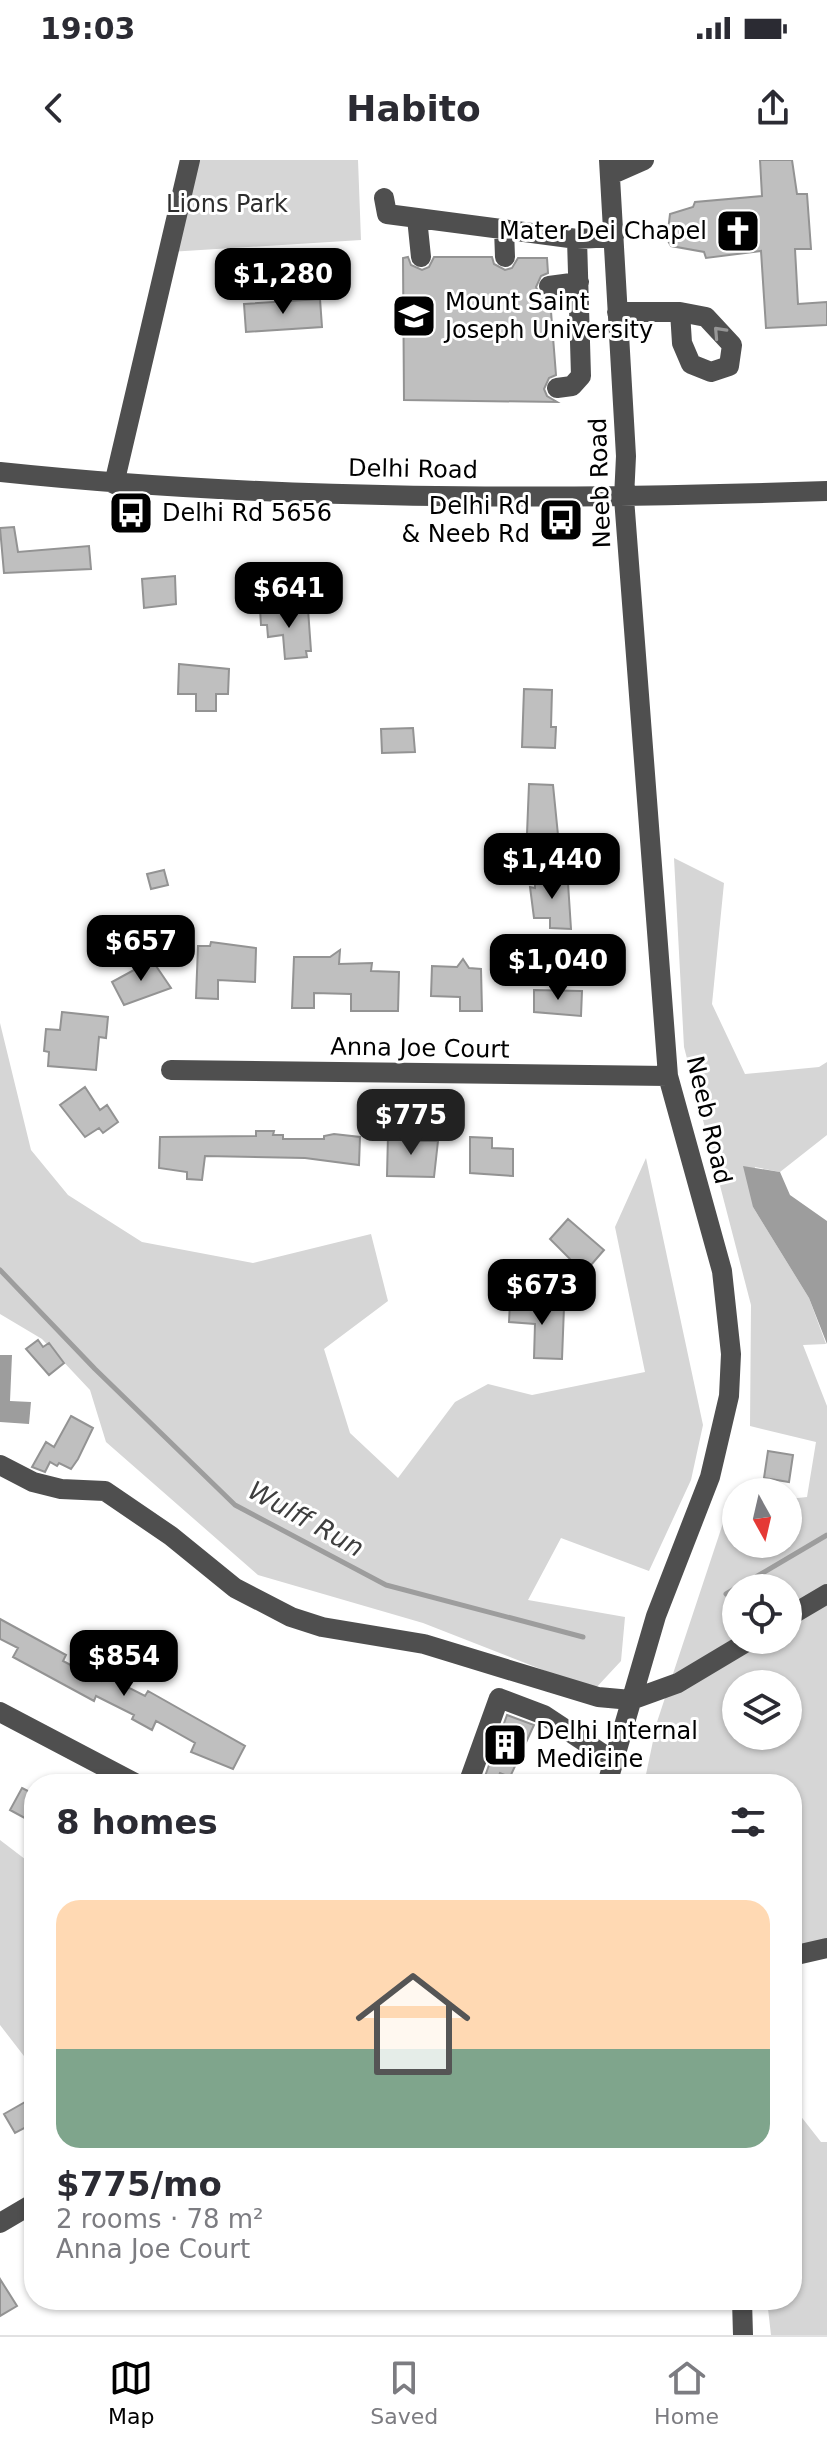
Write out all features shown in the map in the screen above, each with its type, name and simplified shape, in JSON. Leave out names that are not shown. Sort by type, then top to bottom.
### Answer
[{"type":"street","points":[[114,484],[190,160]]},
{"type":"street","points":[[610,167],[644,160]]},
{"type":"street","name":"Neeb Road","points":[[609,1774],[656,1616],[710,1477],[729,1396],[729,1312],[722,1271],[668,1076],[624,498],[626,456],[610,167]]},
{"type":"street","points":[[384,198],[387,214],[577,239],[614,237]]},
{"type":"street","points":[[417,218],[421,257]]},
{"type":"street","points":[[504,229],[505,257]]},
{"type":"street","points":[[557,388],[572,386],[581,376],[577,239]]},
{"type":"street","points":[[549,286],[579,282]]},
{"type":"street","points":[[617,312],[680,312]]},
{"type":"street","name":"Delhi Road","points":[[0,472],[253,494],[624,498],[827,491]]},
{"type":"street","name":"Anna Joe Court","points":[[171,1070],[668,1076]]},
{"type":"street","points":[[0,1465],[33,1482],[61,1489],[105,1491],[171,1536],[235,1588],[291,1617],[322,1627],[424,1644],[582,1693],[631,1700],[678,1683],[727,1654]]},
{"type":"street","points":[[802,1609],[827,1594]]},
{"type":"street","points":[[472,1774],[499,1698],[544,1715],[612,1760]]},
{"type":"street","points":[[0,1712],[118,1774]]},
{"type":"street","points":[[802,1954],[827,1948]]},
{"type":"street","points":[[0,2223],[24,2209]]},
{"type":"street","points":[[742,2310],[743,2335]]},
{"type":"green space","name":"Lions Park","points":[[190,160],[358,160],[361,240],[169,252]]},
{"type":"green space","points":[[674,858],[724,883],[712,1004],[745,1074],[819,1067],[827,1062],[827,1135],[780,1172],[755,1167],[753,1207],[809,1298],[826,1344],[803,1345],[827,1406],[827,1948],[802,1954],[802,1774],[646,1774],[657,1722],[722,1526],[722,1558],[802,1558],[802,1498],[807,1497],[816,1442],[750,1426],[751,1305],[684,1047]]},
{"type":"green space","points":[[0,1023],[31,1150],[68,1195],[142,1242],[253,1263],[371,1234],[388,1301],[324,1349],[350,1433],[398,1478],[455,1402],[488,1384],[532,1395],[645,1372],[615,1227],[646,1158],[703,1425],[691,1480],[649,1571],[561,1538],[528,1600],[625,1617],[621,1661],[594,1690],[423,1623],[258,1575],[106,1442],[90,1390],[42,1339],[0,1314]]},
{"type":"green space","points":[[0,1840],[24,1858],[24,2056],[0,2025]]},
{"type":"green space","points":[[802,2118],[821,2142],[827,2142],[827,2335],[771,2335],[768,2310],[802,2310]]},
{"type":"shaded area","points":[[743,1166],[780,1172],[790,1195],[827,1221],[827,1344],[809,1298],[753,1207]]},
{"type":"shaded area","points":[[0,1355],[12,1355],[10,1401],[31,1402],[29,1424],[0,1422]]},
{"type":"building","name":"Mater Dei Chapel","points":[[760,160],[792,160],[797,194],[807,194],[811,249],[795,249],[798,304],[827,302],[827,325],[766,328],[761,251],[706,258],[704,252],[671,246],[667,239],[670,214],[693,207],[695,202],[762,196]]},
{"type":"building","points":[[408,257],[411,265],[422,270],[429,267],[434,257],[492,257],[494,264],[505,270],[512,268],[518,258],[547,258],[548,273],[541,276],[536,287],[539,294],[550,299],[556,375],[549,378],[544,389],[547,396],[557,402],[404,400],[403,258]]},
{"type":"building","points":[[320,299],[322,327],[246,332],[244,304]]},
{"type":"building","points":[[14,527],[18,552],[89,546],[91,569],[4,573],[0,528]]},
{"type":"building","points":[[175,576],[176,604],[144,608],[142,579]]},
{"type":"building","points":[[275,608],[275,612],[308,609],[311,651],[306,651],[307,657],[285,659],[283,635],[268,637],[267,625],[261,625],[260,609]]},
{"type":"building","points":[[179,664],[229,669],[228,694],[216,694],[216,711],[196,711],[196,694],[178,694]]},
{"type":"building","points":[[524,689],[552,690],[551,727],[556,727],[555,748],[522,747]]},
{"type":"building","points":[[413,728],[415,752],[382,753],[381,729]]},
{"type":"building","points":[[529,784],[553,785],[558,835],[527,834]]},
{"type":"building","points":[[164,870],[168,885],[151,889],[147,874]]},
{"type":"building","points":[[535,876],[562,877],[562,883],[568,883],[571,929],[550,928],[550,918],[534,918],[530,887],[535,888]]},
{"type":"building","points":[[211,942],[256,948],[255,982],[218,980],[218,999],[196,998],[198,946],[210,946]]},
{"type":"building","points":[[340,950],[339,964],[372,963],[371,971],[399,972],[398,1011],[351,1011],[351,994],[314,993],[314,1008],[292,1008],[294,957],[330,957]]},
{"type":"building","points":[[463,959],[469,968],[481,969],[482,1011],[460,1011],[460,997],[431,996],[432,966],[457,967]]},
{"type":"building","points":[[152,960],[171,988],[124,1005],[112,982]]},
{"type":"building","points":[[534,990],[582,991],[581,1016],[534,1012]]},
{"type":"building","points":[[62,1012],[108,1017],[106,1038],[99,1037],[96,1070],[48,1066],[49,1052],[44,1051],[46,1029],[60,1030]]},
{"type":"building","points":[[85,1087],[100,1110],[107,1105],[118,1122],[103,1133],[99,1128],[85,1137],[60,1105]]},
{"type":"building","points":[[256,1131],[274,1131],[273,1135],[283,1135],[283,1139],[324,1139],[324,1136],[334,1134],[360,1137],[359,1165],[305,1158],[205,1156],[202,1180],[187,1179],[187,1172],[159,1168],[160,1137],[256,1136]]},
{"type":"building","points":[[388,1135],[409,1135],[408,1141],[438,1141],[434,1177],[387,1176]]},
{"type":"building","points":[[470,1137],[492,1138],[492,1148],[513,1149],[513,1176],[470,1173]]},
{"type":"building","points":[[568,1219],[604,1250],[584,1273],[550,1239]]},
{"type":"building","points":[[510,1302],[564,1307],[562,1359],[534,1358],[535,1324],[509,1322]]},
{"type":"building","points":[[38,1340],[43,1347],[49,1343],[64,1363],[49,1375],[26,1349]]},
{"type":"building","points":[[71,1416],[93,1428],[71,1469],[50,1462],[45,1472],[32,1467],[46,1442],[54,1447]]},
{"type":"building","points":[[768,1451],[793,1455],[790,1478],[764,1478]]},
{"type":"building","points":[[0,1619],[66,1655],[63,1661],[101,1681],[104,1675],[145,1696],[148,1691],[245,1746],[233,1769],[191,1752],[195,1743],[156,1721],[152,1730],[132,1719],[134,1715],[96,1696],[94,1701],[13,1657],[18,1648],[0,1639]]},
{"type":"building","name":"Delhi Internal Medicine","points":[[507,1715],[534,1725],[511,1774],[486,1774]]},
{"type":"building","points":[[22,1788],[24,1789],[24,1818],[10,1810]]},
{"type":"building","points":[[24,2103],[24,2128],[15,2133],[4,2114]]},
{"type":"building","points":[[0,2279],[17,2306],[0,2316]]},
{"type":"waterway","name":"Wulff Run","points":[[0,1270],[95,1369],[235,1505],[386,1585],[583,1637]]},
{"type":"waterway","name":"Wulff Run","points":[[761,1574],[827,1535]]},
{"type":"place","name":"Mater Dei Chapel","points":[[738,231]]},
{"type":"place","name":"Mount Saint Joseph University","points":[[414,316]]},
{"type":"place","name":"Delhi Rd 5656","points":[[131,513]]},
{"type":"place","name":"Delhi Rd & Neeb Rd","points":[[561,520]]},
{"type":"place","name":"Delhi Internal Medicine","points":[[505,1745]]}]
